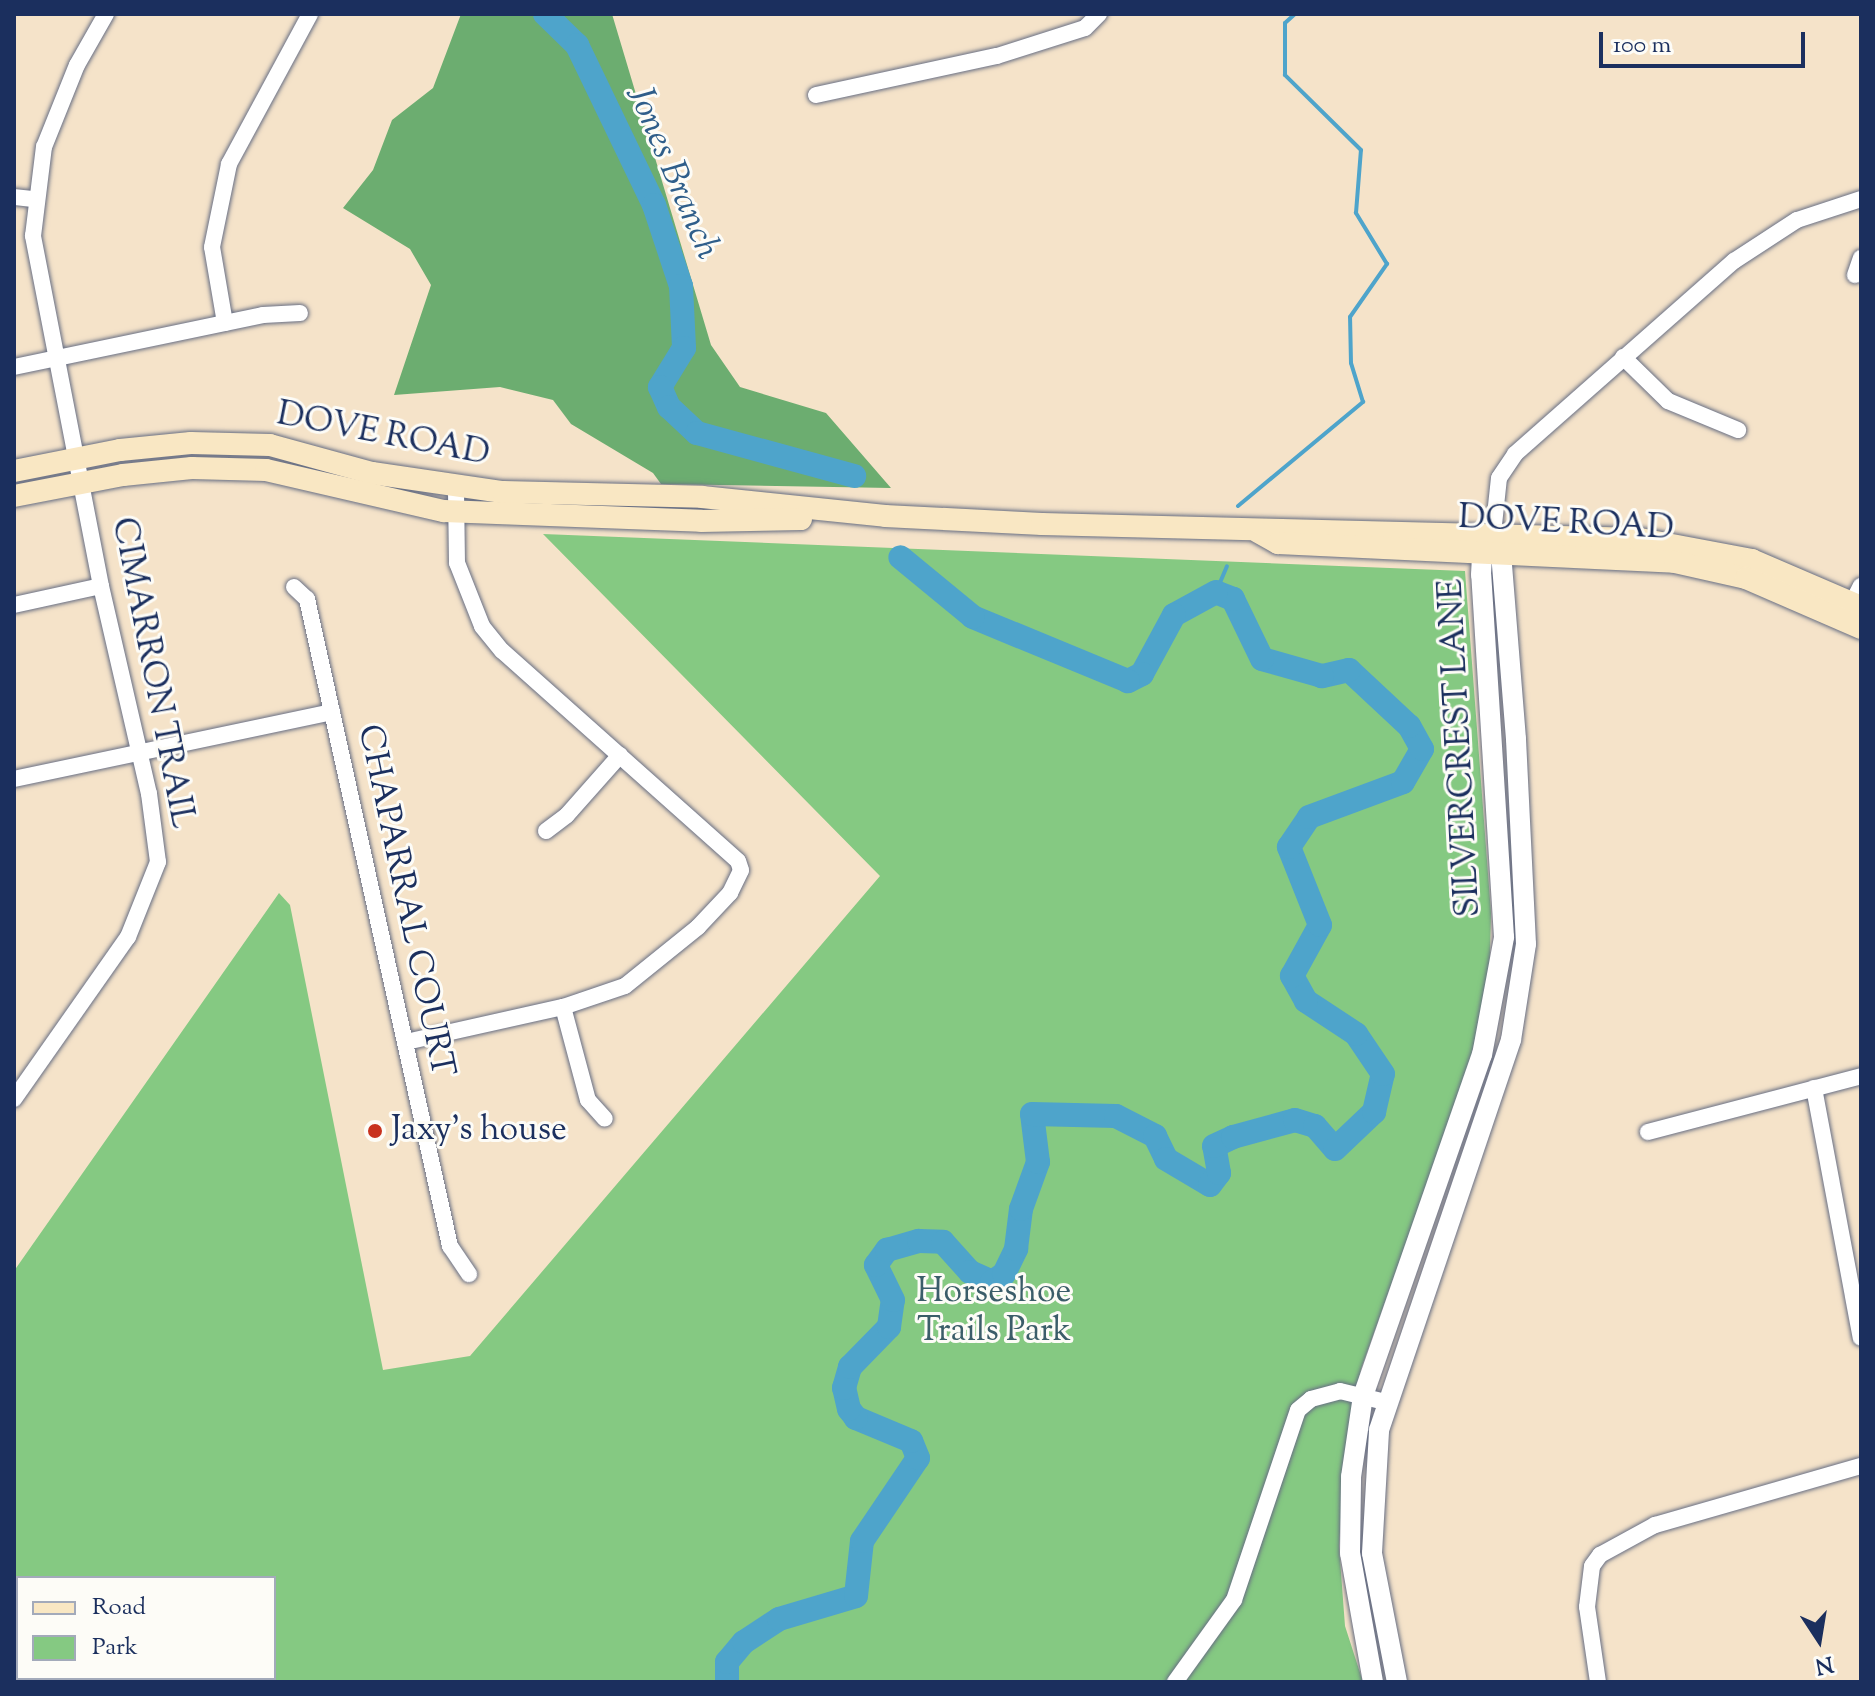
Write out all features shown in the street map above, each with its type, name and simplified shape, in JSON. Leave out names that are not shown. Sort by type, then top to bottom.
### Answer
[{"type":"main road","name":"DOVE ROAD","points":[[14,471],[79,457],[191,443],[270,445],[372,473],[456,487],[702,497],[885,516],[1258,532],[1281,526],[1492,547],[1640,539],[1716,550],[1752,560],[1856,609]]},
{"type":"main road","name":"DOVE ROAD","points":[[14,496],[84,481],[192,468],[266,470],[366,496],[455,512],[701,521],[885,516]]},
{"type":"main road","points":[[366,496],[372,473]]},
{"type":"street","name":"CIMARRON TRAIL","points":[[14,1099],[128,937],[154,880],[157,849],[139,752],[101,586],[84,481],[55,358],[33,236],[34,199],[44,147],[77,65],[106,14]]},
{"type":"street","points":[[225,323],[212,247],[229,164],[310,14]]},
{"type":"street","points":[[816,95],[997,56],[1085,28],[1099,14]]},
{"type":"street","points":[[14,197],[34,199]]},
{"type":"street","points":[[1492,547],[1495,497],[1506,466],[1623,357],[1772,233],[1861,199],[1861,206]]},
{"type":"street","points":[[14,367],[225,323],[300,313]]},
{"type":"street","points":[[1623,357],[1668,401],[1738,430]]},
{"type":"street","points":[[406,1042],[563,1007],[625,986],[653,967],[730,893],[741,870],[738,861],[502,651],[482,626],[457,563],[456,487]]},
{"type":"street","name":"SILVERCREST LANE","points":[[1373,1682],[1350,1553],[1351,1477],[1363,1396],[1482,1055],[1500,969],[1502,878],[1492,547]]},
{"type":"street","name":"SILVERCREST LANE","points":[[1397,1682],[1372,1553],[1374,1467],[1385,1402],[1511,1040],[1524,968],[1527,880],[1492,547]]},
{"type":"street","points":[[14,605],[101,586]]},
{"type":"street","name":"CHAPARRAL COURT","points":[[294,587],[307,599],[450,1246],[469,1274]]},
{"type":"street","points":[[14,779],[332,712]]},
{"type":"street","points":[[546,831],[567,815],[620,755]]},
{"type":"street","points":[[563,1007],[588,1100],[605,1119]]},
{"type":"street","points":[[1648,1132],[1861,1076]]},
{"type":"street","points":[[1814,1088],[1861,1338]]},
{"type":"street","points":[[1175,1682],[1234,1600],[1298,1410],[1328,1393],[1363,1396],[1385,1402]]},
{"type":"street","points":[[1598,1682],[1587,1607],[1592,1566],[1600,1555],[1655,1525],[1861,1466]]},
{"type":"green space","points":[[461,14],[612,14],[711,345],[740,387],[826,413],[891,488],[661,484],[653,473],[571,424],[553,400],[500,387],[394,395],[431,285],[410,249],[343,208],[373,170],[392,120],[433,88]]},
{"type":"green space","name":"Horseshoe Trails Park","points":[[543,534],[1465,571],[1491,913],[1489,991],[1463,1084],[1361,1369],[1346,1445],[1339,1546],[1345,1626],[1363,1682],[14,1682],[14,1271],[279,893],[290,905],[383,1370],[470,1356],[880,876]]},
{"type":"waterway","name":"Jones Branch","points":[[545,14],[577,45],[654,205],[681,286],[684,348],[660,387],[669,407],[697,433],[854,476]]},
{"type":"waterway","points":[[1238,506],[1363,402],[1351,363],[1350,317],[1387,264],[1356,213],[1361,150],[1285,75],[1285,23],[1295,14]]},
{"type":"waterway","name":"Jones Branch","points":[[727,1682],[727,1662],[744,1642],[779,1619],[856,1596],[862,1541],[918,1458],[911,1441],[856,1418],[849,1409],[844,1388],[850,1367],[889,1327],[893,1300],[876,1265],[887,1250],[919,1241],[943,1242],[970,1272],[992,1282],[1004,1274],[1016,1249],[1021,1209],[1038,1162],[1032,1114],[1116,1116],[1155,1136],[1166,1159],[1210,1185],[1219,1173],[1214,1146],[1233,1137],[1295,1120],[1315,1126],[1335,1149],[1374,1112],[1383,1074],[1356,1034],[1306,1001],[1292,976],[1320,925],[1289,847],[1309,817],[1403,782],[1422,749],[1409,726],[1349,670],[1322,676],[1262,659],[1233,599],[1216,592],[1174,615],[1142,674],[1128,681],[973,617],[900,557]]},
{"type":"waterway","points":[[1216,592],[1227,566]]},
{"type":"place","name":"Jaxy's house","points":[[375,1131]]}]
